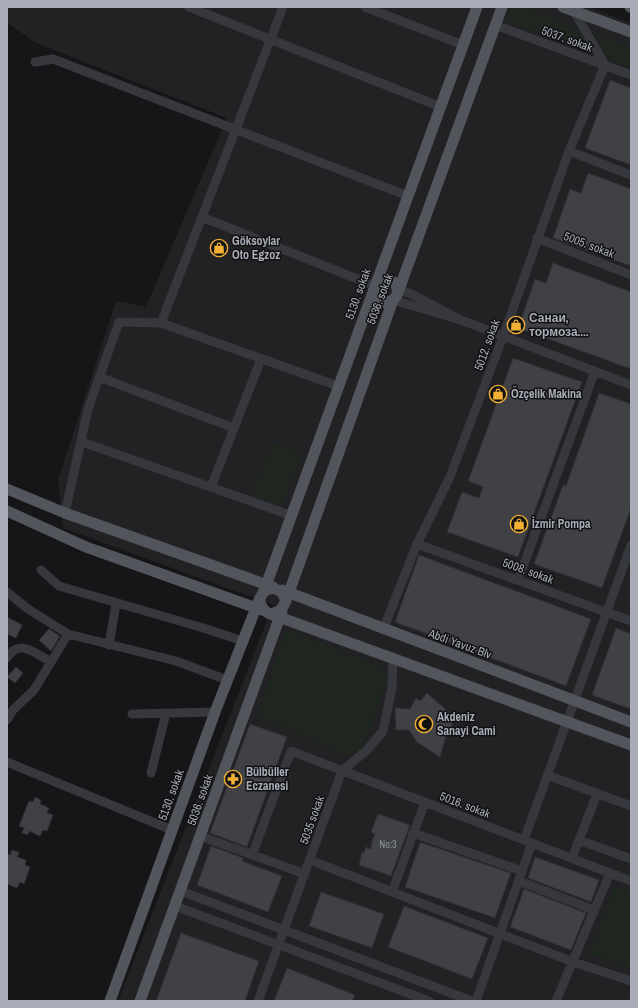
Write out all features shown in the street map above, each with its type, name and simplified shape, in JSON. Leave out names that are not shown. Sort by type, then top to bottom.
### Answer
[{"type":"main road","name":"5130. sokak","points":[[110,1001],[227,680],[243,641],[273,600],[290,515],[477,7]]},
{"type":"main road","name":"5036. sokak","points":[[140,1001],[200,836],[273,600],[393,300],[396,296],[502,7]]},
{"type":"main road","points":[[563,7],[631,32]]},
{"type":"main road","points":[[393,300],[387,303],[378,300],[374,295],[374,286],[378,281],[387,279],[395,284],[398,289]]},
{"type":"main road","points":[[7,489],[273,600],[393,657],[631,745]]},
{"type":"main road","points":[[7,511],[86,547],[273,600]]},
{"type":"main road","name":"Abdi Yavuz Blv","points":[[273,600],[383,630],[631,722]]},
{"type":"street","points":[[189,7],[441,108]]},
{"type":"street","points":[[161,322],[283,7]]},
{"type":"street","points":[[365,7],[463,45]]},
{"type":"street","points":[[574,11],[605,66]]},
{"type":"street","name":"5037. sokak","points":[[495,25],[631,75]]},
{"type":"street","points":[[35,62],[53,59],[408,196]]},
{"type":"street","name":"5012. sokak","points":[[383,630],[417,544],[448,479],[503,337],[569,151],[605,66]]},
{"type":"street","points":[[569,151],[631,175]]},
{"type":"street","points":[[202,217],[374,286]]},
{"type":"street","name":"5005. sokak","points":[[537,238],[631,275]]},
{"type":"street","points":[[398,289],[411,294],[461,320],[631,385]]},
{"type":"street","points":[[393,300],[461,320]]},
{"type":"street","points":[[65,513],[82,442],[88,409],[120,322],[161,322],[338,386]]},
{"type":"street","points":[[211,487],[261,359]]},
{"type":"street","points":[[518,580],[595,371]]},
{"type":"street","points":[[99,377],[234,428]]},
{"type":"street","points":[[82,442],[290,515]]},
{"type":"street","name":"5008. sokak","points":[[417,544],[631,621]]},
{"type":"street","points":[[476,1001],[519,881],[528,841],[547,775],[631,545]]},
{"type":"street","points":[[41,570],[59,586],[243,641]]},
{"type":"street","points":[[7,592],[28,609],[68,634],[176,661],[227,680]]},
{"type":"street","points":[[109,645],[116,604]]},
{"type":"street","points":[[7,720],[10,708],[34,690],[50,661],[68,634]]},
{"type":"street","points":[[7,658],[11,651],[18,647],[27,649],[50,661]]},
{"type":"street","points":[[342,771],[367,750],[382,731],[392,688],[393,657]]},
{"type":"street","points":[[132,714],[215,712]]},
{"type":"street","points":[[150,773],[166,713]]},
{"type":"street","name":"5016. sokak","points":[[252,855],[291,751],[631,880]]},
{"type":"street","points":[[7,762],[172,830]]},
{"type":"street","name":"5035 sokak","points":[[258,1001],[342,771]]},
{"type":"street","points":[[547,775],[631,806]]},
{"type":"street","points":[[572,858],[597,794]]},
{"type":"street","points":[[392,892],[424,802]]},
{"type":"street","points":[[414,833],[522,871]]},
{"type":"street","points":[[200,836],[305,874]]},
{"type":"street","points":[[579,840],[631,859]]},
{"type":"street","points":[[310,860],[573,962],[631,981]]},
{"type":"street","points":[[556,1001],[610,873]]},
{"type":"street","points":[[519,881],[594,910]]},
{"type":"street","points":[[181,891],[472,1001]]},
{"type":"street","points":[[175,906],[429,1001]]},
{"type":"shaded area","points":[[7,7],[588,7],[631,23],[631,1001],[118,1001],[273,605],[63,528],[58,480],[116,301],[146,307],[227,118],[36,43],[7,23]]},
{"type":"shaded area","points":[[511,7],[525,7],[581,30],[588,46],[586,50],[507,22],[506,15]]},
{"type":"shaded area","points":[[594,34],[631,47],[631,68],[609,60]]},
{"type":"shaded area","points":[[273,442],[302,454],[282,506],[252,495]]},
{"type":"shaded area","points":[[286,630],[378,665],[388,678],[362,750],[347,755],[257,715]]},
{"type":"shaded area","points":[[614,886],[631,892],[631,969],[590,954]]},
{"type":"building","points":[[610,80],[631,88],[631,165],[585,148]]},
{"type":"building","points":[[588,173],[631,189],[631,266],[553,238],[570,189],[581,193]]},
{"type":"building","points":[[553,263],[631,292],[631,369],[518,328],[535,279],[546,283]]},
{"type":"building","points":[[513,358],[582,382],[518,557],[447,532],[462,492],[479,498],[483,487],[468,481]]},
{"type":"building","points":[[599,393],[631,404],[631,508],[602,588],[534,564],[563,485],[566,486]]},
{"type":"building","points":[[419,555],[591,619],[566,686],[395,622]]},
{"type":"building","points":[[7,617],[22,625],[16,638],[7,634]]},
{"type":"building","points":[[616,628],[631,634],[631,709],[592,695]]},
{"type":"building","points":[[49,629],[60,636],[51,651],[39,640]]},
{"type":"building","points":[[16,667],[23,673],[15,683],[7,677]]},
{"type":"building","name":"Akdeniz Sanayi Cami","points":[[427,693],[452,715],[452,727],[448,729],[440,757],[417,742],[409,730],[396,730],[395,708],[410,709],[416,698],[420,701]]},
{"type":"building","points":[[250,724],[287,737],[247,847],[210,833]]},
{"type":"building","points":[[35,797],[41,800],[40,804],[49,808],[47,813],[53,815],[47,831],[43,830],[40,836],[29,831],[28,835],[22,833],[24,828],[19,826],[29,801],[33,802]]},
{"type":"building","points":[[378,814],[410,825],[391,876],[359,865],[362,852],[364,853],[366,847],[371,849],[375,834],[371,832]]},
{"type":"building","points":[[420,842],[511,873],[495,918],[405,887]]},
{"type":"building","points":[[211,846],[243,858],[242,861],[282,876],[268,912],[197,885]]},
{"type":"building","points":[[12,850],[19,852],[17,857],[26,860],[25,865],[30,867],[24,884],[20,882],[17,888],[7,884],[7,854],[10,855]]},
{"type":"building","points":[[535,857],[599,880],[591,902],[528,878]]},
{"type":"building","points":[[524,889],[586,913],[571,950],[510,927]]},
{"type":"building","points":[[321,892],[384,914],[372,948],[309,926]]},
{"type":"building","points":[[404,906],[488,938],[472,979],[388,947]]},
{"type":"building","points":[[181,933],[259,961],[245,1001],[156,1001]]},
{"type":"building","points":[[287,968],[355,995],[352,1001],[274,1001]]},
{"type":"place","name":"Göksoylar Oto Egzoz","points":[[219,248]]},
{"type":"place","name":"Санаи, тормоза....","points":[[516,325]]},
{"type":"place","name":"Özçelik Makina","points":[[498,394]]},
{"type":"place","name":"İzmir Pompa","points":[[519,524]]},
{"type":"place","name":"Akdeniz Sanayi Cami","points":[[424,724]]},
{"type":"place","name":"Bülbüller Eczanesi","points":[[233,779]]}]
